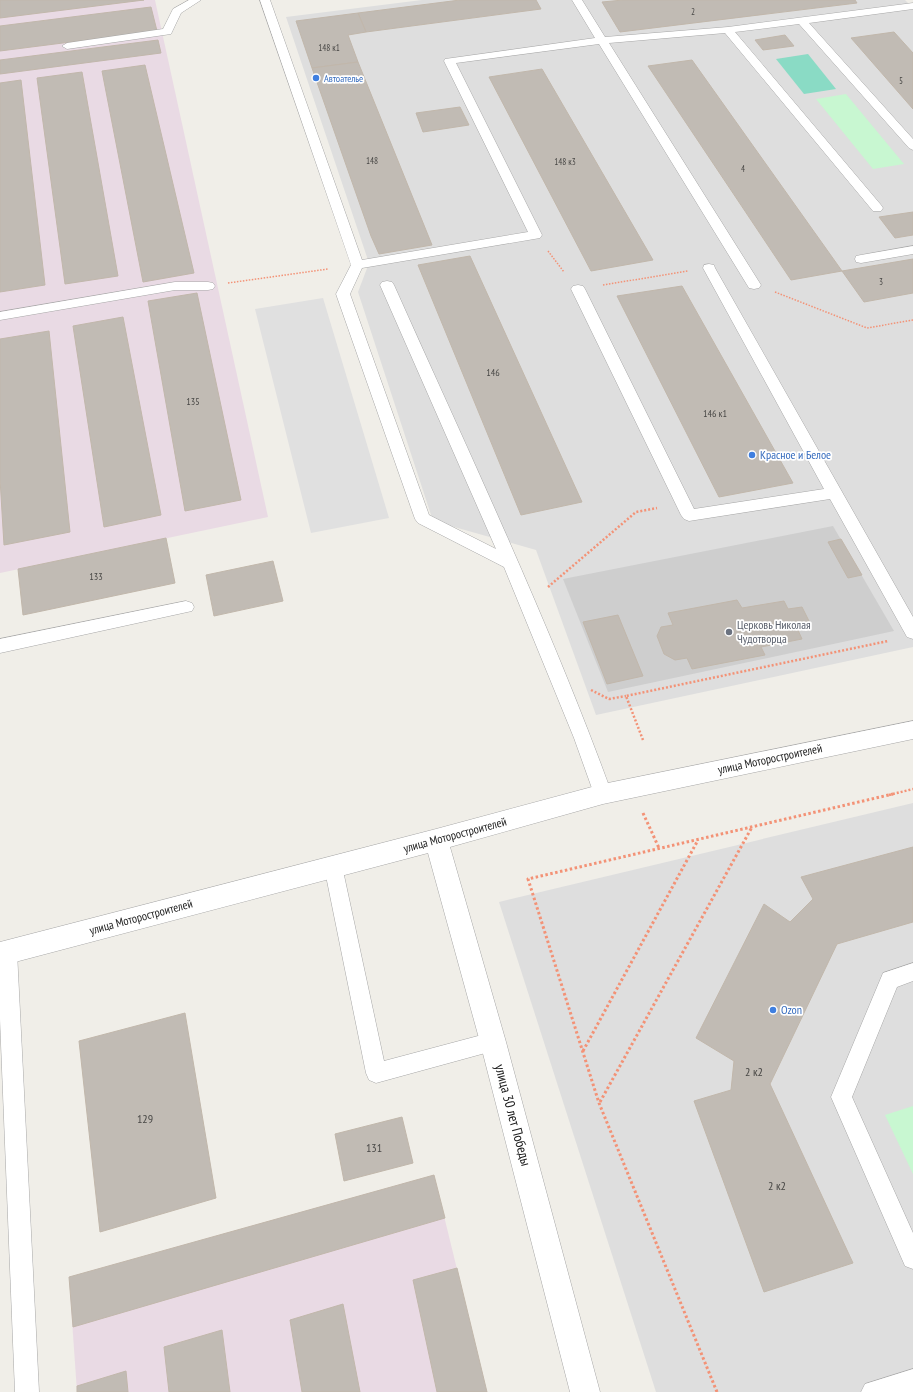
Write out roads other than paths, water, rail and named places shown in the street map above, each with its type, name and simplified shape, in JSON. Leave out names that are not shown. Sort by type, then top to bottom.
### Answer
[{"type":"street","name":"улица Моторостроителей","points":[[3,953],[436,840],[631,787],[913,730]]},
{"type":"street","name":"улица 30 лет Победы","points":[[436,840],[494,1042],[585,1392]]},
{"type":"lane","points":[[67,46],[167,32],[177,11],[196,0]]},
{"type":"lane","points":[[265,0],[356,265],[343,294],[423,519],[510,563]]},
{"type":"lane","points":[[577,0],[754,285]]},
{"type":"lane","points":[[356,265],[536,235],[449,61],[602,40],[728,30],[913,6]]},
{"type":"lane","points":[[802,21],[913,146]]},
{"type":"lane","points":[[728,30],[877,208]]},
{"type":"lane","points":[[861,258],[913,250]]},
{"type":"lane","points":[[709,268],[913,632]]},
{"type":"lane","points":[[387,285],[510,563],[583,738],[603,794]]},
{"type":"lane","points":[[0,316],[175,286],[208,286]]},
{"type":"lane","points":[[578,289],[688,515],[834,493]]},
{"type":"lane","points":[[0,646],[186,608]]},
{"type":"lane","points":[[333,866],[376,1073],[494,1042]]},
{"type":"lane","points":[[3,953],[28,1392]]},
{"type":"lane","points":[[913,972],[890,980],[840,1097],[913,1258]]},
{"type":"lane","points":[[873,1392],[913,1381]]},
{"type":"place","name":"Автоателье","points":[[316,78]]},
{"type":"place","name":"Красное и Белое","points":[[752,455]]},
{"type":"place","name":"Церковь Николая Чудотворца","points":[[729,632]]},
{"type":"place","name":"Ozon","points":[[773,1010]]}]
